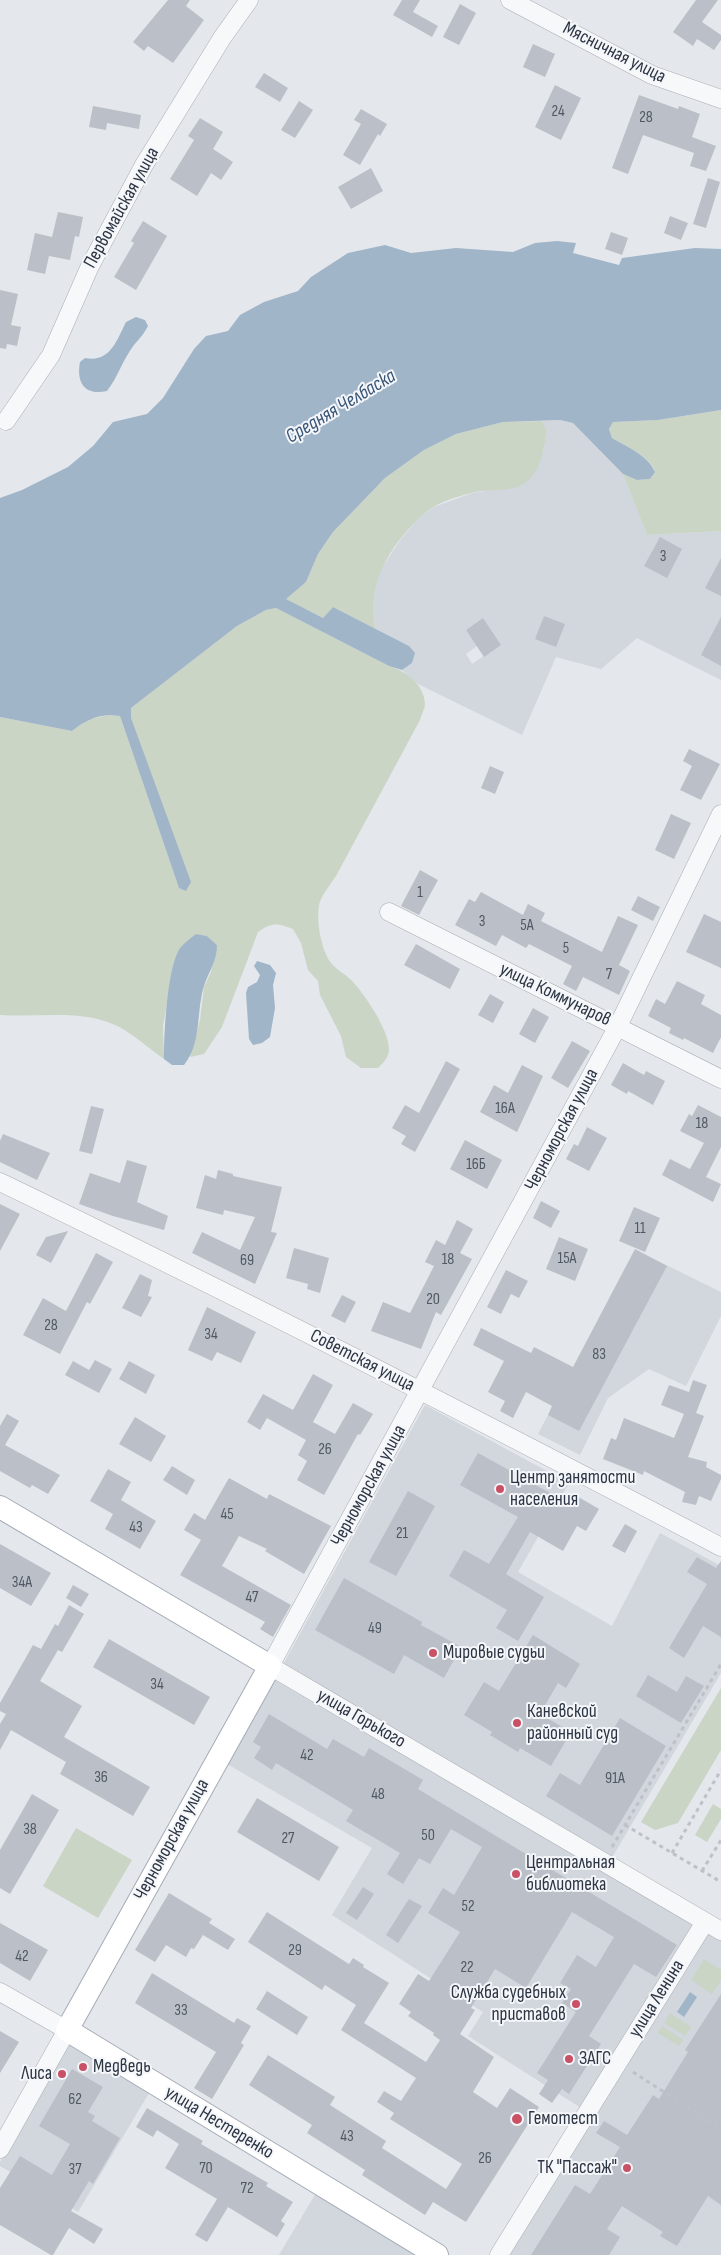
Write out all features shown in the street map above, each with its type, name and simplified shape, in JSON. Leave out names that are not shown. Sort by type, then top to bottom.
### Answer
[{"type":"main road","name":"улица Горького","points":[[0,1507],[270,1666]]},
{"type":"main road","name":"Черноморская улица","points":[[66,2030],[270,1666]]},
{"type":"main road","name":"улица Нестеренко","points":[[66,2030],[437,2255]]},
{"type":"street","name":"Первомайская улица","points":[[6,421],[51,355],[90,266],[144,165],[222,38],[249,0]]},
{"type":"street","name":"Мясничная улица","points":[[510,0],[652,75],[715,98]]},
{"type":"street","points":[[715,98],[721,82]]},
{"type":"street","name":"Черноморская улица","points":[[270,1666],[618,1026],[721,814]]},
{"type":"street","name":"улица Коммунаров","points":[[389,912],[721,1079]]},
{"type":"street","name":"Советская улица","points":[[0,1182],[205,1281],[421,1390],[721,1547]]},
{"type":"street","name":"улица Горького","points":[[270,1666],[604,1860],[721,1931]]},
{"type":"street","name":"улица Ленина","points":[[499,2255],[705,1922]]},
{"type":"street","name":"улица Нестеренко","points":[[0,1992],[66,2030]]},
{"type":"street","name":"Черноморская улица","points":[[0,2149],[66,2030]]},
{"type":"path","points":[[604,1860],[721,1664]]},
{"type":"path","points":[[672,1853],[721,1770]]},
{"type":"path","points":[[625,1825],[721,1882]]},
{"type":"path","points":[[702,1871],[721,1840]]},
{"type":"path","points":[[632,2071],[718,2126]]},
{"type":"shaded area","points":[[560,420],[573,423],[623,474],[647,535],[721,531],[721,680],[637,638],[601,669],[556,657],[522,735],[418,684],[402,670],[412,663],[409,646],[376,629],[373,617],[373,594],[380,571],[400,540],[417,520],[434,507],[472,493],[522,486],[543,453],[547,430],[541,421]],"holes":[[[483,619],[500,645],[472,664],[466,654],[477,646],[466,630]]]},
{"type":"shaded area","points":[[650,1257],[721,1292],[721,1316],[686,1386],[649,1369],[608,1398],[580,1455],[538,1434],[625,1269],[639,1276]]},
{"type":"shaded area","points":[[425,1405],[569,1483],[518,1572],[612,1626],[660,1533],[721,1566],[721,1673],[610,1861],[284,1663]]},
{"type":"shaded area","points":[[274,1680],[696,1926],[581,2108],[468,2036],[483,2012],[332,1915],[372,1848],[227,1764]]},
{"type":"shaded area","points":[[712,1923],[721,1928],[721,2255],[506,2255]]},
{"type":"shaded area","points":[[68,2045],[149,2093],[78,2212],[0,2166],[0,2162]]},
{"type":"shaded area","points":[[316,2193],[419,2255],[279,2255]]},
{"type":"green space","points":[[721,410],[721,531],[647,535],[623,474],[637,480],[650,479],[655,471],[652,465],[642,456],[612,438],[609,429],[613,422],[658,420]]},
{"type":"green space","points":[[541,421],[547,430],[543,452],[538,467],[524,484],[519,487],[471,493],[436,505],[406,532],[395,546],[379,578],[374,595],[373,612],[376,629],[333,607],[323,618],[285,599],[306,582],[318,554],[333,532],[385,478],[424,450],[456,434],[503,422]]},
{"type":"green space","points":[[276,608],[402,671],[413,679],[424,697],[425,706],[420,720],[336,876],[321,899],[318,914],[322,942],[328,958],[364,995],[381,1023],[388,1041],[389,1052],[386,1059],[378,1068],[361,1068],[346,1057],[341,1036],[320,995],[318,981],[308,970],[301,943],[293,929],[275,924],[267,926],[258,932],[222,1027],[204,1054],[190,1057],[200,1020],[204,987],[211,972],[217,945],[207,936],[196,934],[174,966],[163,1026],[164,1059],[126,1031],[97,1019],[65,1015],[0,1015],[0,717],[72,731],[94,718],[120,716],[179,888],[131,718],[131,708],[237,626],[266,610]]},
{"type":"green space","points":[[721,1688],[721,1750],[678,1823],[655,1830],[641,1822]]},
{"type":"green space","points":[[713,1804],[721,1809],[721,1819],[707,1842],[695,1835]]},
{"type":"green space","points":[[76,1828],[132,1860],[98,1918],[43,1886]]},
{"type":"green space","points":[[704,1959],[721,1970],[721,1980],[712,1994],[691,1980]]},
{"type":"green space","points":[[670,2013],[691,2027],[685,2036],[664,2023]]},
{"type":"green space","points":[[662,2026],[683,2040],[679,2046],[658,2033]]},
{"type":"water","name":"Средняя Челбаска","points":[[557,241],[576,243],[573,253],[619,265],[622,258],[695,248],[721,249],[721,410],[658,420],[613,422],[609,429],[612,438],[642,456],[652,466],[655,472],[650,479],[637,480],[623,474],[573,423],[560,420],[503,422],[456,434],[424,450],[385,478],[333,532],[318,554],[306,582],[286,599],[323,618],[333,607],[409,646],[415,653],[412,663],[402,670],[389,666],[276,608],[266,610],[237,626],[131,708],[131,718],[191,882],[186,891],[179,888],[120,716],[100,716],[83,723],[72,731],[0,717],[0,498],[22,490],[68,467],[93,446],[113,422],[147,414],[163,398],[194,349],[206,336],[228,331],[240,315],[264,302],[298,291],[311,277],[348,253],[385,245],[411,253],[456,248],[513,252],[535,243]]},
{"type":"water","points":[[136,317],[145,320],[148,326],[130,350],[111,386],[107,391],[93,392],[88,390],[81,382],[79,376],[80,362],[85,358],[94,359],[107,354],[116,343],[126,322]]},
{"type":"water","points":[[196,934],[207,936],[217,945],[217,951],[204,986],[194,1047],[184,1065],[172,1065],[164,1059],[169,984],[176,956],[181,947]]},
{"type":"water","points":[[257,961],[270,965],[276,973],[273,985],[275,1008],[270,1037],[262,1043],[253,1045],[249,1039],[246,993],[248,987],[257,982],[260,975],[254,966]]},
{"type":"water","points":[[690,1992],[697,1997],[684,2017],[677,2012]]},
{"type":"building","points":[[168,0],[190,0],[186,6],[204,20],[173,63],[148,46],[144,51],[133,42]]},
{"type":"building","points":[[402,0],[420,0],[413,12],[438,26],[432,37],[393,15]]},
{"type":"building","points":[[696,0],[718,0],[702,22],[721,35],[721,40],[714,50],[697,39],[693,46],[673,32]]},
{"type":"building","points":[[460,4],[476,13],[459,45],[443,37]]},
{"type":"building","points":[[533,44],[555,54],[545,77],[523,67]]},
{"type":"building","points":[[264,73],[288,88],[280,102],[255,87]]},
{"type":"building","points":[[555,85],[581,98],[561,140],[535,127]]},
{"type":"building","points":[[639,95],[678,109],[679,106],[700,114],[692,137],[716,146],[706,171],[690,166],[694,153],[643,135],[628,174],[612,168]]},
{"type":"building","points":[[299,101],[313,110],[295,138],[281,130]]},
{"type":"building","points":[[93,106],[141,115],[139,129],[107,123],[106,130],[89,127]]},
{"type":"building","points":[[361,109],[387,124],[380,136],[378,134],[360,165],[343,155],[361,124],[354,120]]},
{"type":"building","points":[[200,118],[223,132],[213,149],[233,162],[221,180],[211,173],[197,196],[170,179],[194,140],[188,136]]},
{"type":"building","points":[[371,168],[383,191],[351,209],[338,187]]},
{"type":"building","points":[[708,178],[720,182],[706,228],[693,224]]},
{"type":"building","points":[[58,212],[83,217],[79,237],[75,236],[70,260],[49,256],[45,274],[27,270],[35,233],[52,237]]},
{"type":"building","points":[[670,216],[688,223],[681,240],[664,233]]},
{"type":"building","points":[[143,221],[167,236],[136,290],[114,277],[134,243],[131,241]]},
{"type":"building","points":[[611,232],[628,238],[622,255],[605,249]]},
{"type":"building","points":[[0,290],[18,294],[11,325],[21,327],[17,346],[7,344],[6,349],[0,348]]},
{"type":"building","points":[[660,537],[682,549],[667,578],[644,566]]},
{"type":"building","points":[[721,558],[721,596],[705,588]]},
{"type":"building","points":[[544,616],[565,624],[556,647],[535,639]]},
{"type":"building","points":[[721,617],[721,666],[701,655]]},
{"type":"building","points":[[483,618],[501,645],[484,657],[466,630]]},
{"type":"building","points":[[689,749],[720,764],[701,800],[680,790],[692,766],[683,761]]},
{"type":"building","points":[[490,766],[504,772],[495,794],[481,788]]},
{"type":"building","points":[[671,814],[691,823],[674,859],[655,850]]},
{"type":"building","points":[[420,870],[438,880],[419,915],[401,906]]},
{"type":"building","points":[[481,892],[523,915],[528,904],[545,913],[541,921],[602,952],[618,916],[638,925],[619,965],[630,971],[619,995],[583,977],[576,991],[563,984],[572,966],[529,944],[526,948],[502,935],[496,946],[455,925],[469,899],[475,902]]},
{"type":"building","points":[[638,896],[660,907],[653,921],[631,910]]},
{"type":"building","points":[[704,914],[721,922],[721,968],[686,952]]},
{"type":"building","points":[[416,944],[460,969],[450,989],[404,965]]},
{"type":"building","points":[[677,981],[705,995],[701,1004],[721,1015],[721,1037],[713,1053],[684,1038],[683,1040],[669,1033],[671,1028],[648,1016],[656,999],[665,1004]]},
{"type":"building","points":[[490,994],[504,1002],[493,1023],[478,1015]]},
{"type":"building","points":[[533,1008],[549,1017],[535,1043],[519,1034]]},
{"type":"building","points":[[572,1041],[590,1051],[568,1088],[551,1078]]},
{"type":"building","points":[[446,1061],[460,1069],[415,1152],[401,1144],[406,1136],[392,1128],[405,1105],[419,1113]]},
{"type":"building","points":[[623,1063],[644,1075],[646,1071],[665,1081],[653,1105],[628,1091],[627,1094],[611,1085]]},
{"type":"building","points":[[522,1065],[543,1076],[517,1132],[480,1112],[494,1085],[508,1093]]},
{"type":"building","points":[[698,1105],[721,1117],[721,1147],[706,1177],[721,1184],[713,1202],[662,1175],[670,1159],[690,1169],[704,1143],[680,1131],[689,1114],[692,1116]]},
{"type":"building","points":[[91,1106],[104,1109],[92,1154],[79,1151]]},
{"type":"building","points":[[587,1127],[607,1138],[589,1171],[566,1159],[574,1144],[578,1146]]},
{"type":"building","points":[[3,1134],[50,1153],[37,1180],[0,1162],[0,1141]]},
{"type":"building","points":[[465,1140],[502,1160],[487,1189],[450,1169]]},
{"type":"building","points":[[127,1160],[147,1166],[137,1202],[168,1216],[164,1230],[113,1216],[79,1204],[90,1173],[120,1183]]},
{"type":"building","points":[[218,1170],[233,1174],[233,1176],[282,1187],[271,1232],[277,1233],[255,1284],[192,1253],[202,1232],[240,1250],[255,1217],[224,1210],[223,1215],[196,1208],[205,1175],[216,1179]]},
{"type":"building","points":[[541,1201],[560,1211],[551,1228],[533,1218]]},
{"type":"building","points":[[0,1204],[20,1214],[0,1251]]},
{"type":"building","points":[[634,1207],[660,1218],[645,1252],[619,1241]]},
{"type":"building","points":[[457,1220],[473,1229],[460,1253],[472,1259],[441,1315],[436,1312],[421,1349],[371,1331],[383,1302],[410,1313],[434,1266],[425,1262],[436,1240],[445,1245]]},
{"type":"building","points":[[68,1231],[51,1263],[36,1255],[46,1237]]},
{"type":"building","points":[[559,1237],[588,1249],[575,1281],[546,1269]]},
{"type":"building","points":[[294,1248],[329,1258],[320,1293],[307,1289],[308,1284],[286,1278]]},
{"type":"building","points":[[635,1249],[667,1266],[579,1431],[548,1415],[552,1406],[526,1392],[513,1418],[500,1411],[505,1401],[488,1392],[504,1361],[473,1345],[481,1328],[531,1353],[534,1347],[573,1367]]},
{"type":"building","points":[[96,1253],[113,1262],[90,1304],[87,1302],[60,1354],[23,1335],[43,1298],[66,1311]]},
{"type":"building","points":[[506,1270],[528,1281],[519,1298],[511,1294],[501,1314],[487,1307]]},
{"type":"building","points":[[140,1274],[152,1280],[148,1296],[152,1297],[141,1317],[122,1308]]},
{"type":"building","points":[[342,1295],[356,1302],[345,1323],[331,1316]]},
{"type":"building","points":[[207,1307],[256,1332],[241,1363],[217,1352],[212,1361],[188,1350]]},
{"type":"building","points":[[95,1360],[112,1369],[99,1393],[65,1375],[73,1361],[89,1370]]},
{"type":"building","points":[[129,1361],[155,1375],[146,1394],[119,1379]]},
{"type":"building","points":[[313,1374],[333,1385],[313,1422],[335,1434],[353,1403],[373,1414],[360,1435],[358,1434],[324,1495],[297,1480],[307,1461],[298,1455],[306,1440],[267,1418],[260,1430],[247,1422],[263,1394],[293,1410]]},
{"type":"building","points":[[693,1380],[707,1385],[696,1413],[704,1416],[688,1457],[707,1462],[706,1467],[721,1475],[711,1501],[699,1496],[696,1505],[682,1502],[685,1492],[644,1471],[643,1475],[603,1459],[611,1438],[616,1440],[624,1418],[674,1438],[684,1414],[661,1405],[669,1385],[689,1392]]},
{"type":"building","points":[[7,1414],[19,1421],[5,1445],[60,1475],[48,1494],[32,1485],[30,1488],[0,1471],[0,1426]]},
{"type":"building","points":[[135,1417],[166,1436],[151,1462],[119,1444]]},
{"type":"building","points":[[478,1453],[570,1504],[575,1495],[599,1509],[586,1531],[577,1526],[563,1551],[530,1532],[506,1574],[544,1597],[518,1641],[496,1628],[507,1610],[449,1576],[464,1550],[489,1564],[518,1517],[460,1485]]},
{"type":"building","points":[[172,1466],[195,1480],[187,1495],[163,1480]]},
{"type":"building","points":[[108,1469],[131,1482],[121,1500],[156,1521],[140,1549],[105,1529],[113,1514],[90,1501]]},
{"type":"building","points":[[229,1478],[267,1499],[269,1494],[331,1526],[304,1574],[265,1551],[267,1549],[239,1536],[222,1566],[291,1605],[273,1637],[260,1629],[265,1622],[180,1575],[201,1540],[184,1530],[194,1513],[205,1520]]},
{"type":"building","points":[[408,1491],[435,1506],[396,1576],[369,1562]]},
{"type":"building","points":[[625,1524],[637,1531],[625,1553],[612,1546]]},
{"type":"building","points":[[0,1544],[51,1573],[31,1606],[0,1588]]},
{"type":"building","points":[[697,1557],[716,1568],[721,1561],[721,1637],[703,1626],[684,1658],[669,1648],[707,1584],[687,1572]]},
{"type":"building","points":[[344,1578],[422,1622],[421,1625],[461,1647],[444,1678],[404,1655],[394,1674],[315,1630]]},
{"type":"building","points":[[73,1585],[89,1594],[81,1607],[66,1598]]},
{"type":"building","points":[[69,1605],[84,1614],[62,1652],[58,1650],[40,1681],[82,1706],[64,1737],[150,1787],[133,1816],[60,1774],[66,1762],[11,1730],[0,1750],[0,1724],[6,1714],[0,1711],[0,1703],[33,1645],[41,1649],[55,1624],[58,1626]]},
{"type":"building","name":"Каневской районный суд","points":[[533,1635],[580,1664],[566,1688],[558,1683],[540,1714],[571,1732],[551,1766],[520,1748],[518,1752],[490,1735],[492,1732],[464,1715],[484,1682],[499,1691]]},
{"type":"building","points":[[109,1639],[210,1697],[194,1725],[93,1667]]},
{"type":"building","points":[[648,1675],[677,1692],[686,1676],[704,1686],[681,1723],[636,1696]]},
{"type":"building","points":[[269,1714],[327,1749],[333,1739],[364,1757],[369,1748],[423,1780],[418,1789],[677,1945],[656,1977],[634,1964],[589,2036],[601,2044],[569,2094],[562,2089],[552,2103],[539,2094],[548,2080],[537,2073],[576,2012],[562,2003],[571,1989],[560,1983],[577,1955],[596,1967],[614,1937],[572,1912],[526,1988],[495,1969],[471,2008],[475,2010],[460,2034],[494,2057],[473,2092],[497,2108],[510,2088],[539,2107],[466,2222],[433,2202],[425,2215],[362,2175],[365,2170],[307,2133],[312,2125],[249,2085],[268,2055],[335,2097],[330,2105],[386,2141],[382,2148],[446,2189],[462,2164],[390,2119],[394,2113],[377,2102],[384,2091],[401,2101],[416,2078],[341,2030],[356,2005],[325,1985],[322,1990],[248,1942],[267,1912],[349,1964],[353,1958],[364,1965],[363,1967],[389,1983],[364,2023],[426,2062],[440,2040],[433,2035],[434,2033],[408,2016],[411,2012],[399,2004],[418,1974],[429,1981],[460,1932],[428,1913],[443,1888],[454,1895],[482,1847],[451,1829],[430,1864],[419,1858],[403,1884],[387,1874],[400,1853],[346,1821],[353,1810],[276,1763],[272,1770],[254,1758],[261,1747],[253,1742]]},
{"type":"building","points":[[620,1718],[666,1746],[612,1836],[546,1796],[560,1773],[580,1785]]},
{"type":"building","points":[[32,1794],[59,1810],[10,1894],[0,1888],[0,1850]]},
{"type":"building","points":[[257,1798],[339,1847],[319,1881],[237,1832]]},
{"type":"building","points":[[363,1887],[374,1894],[357,1920],[346,1913]]},
{"type":"building","points":[[169,1893],[212,1919],[209,1923],[235,1939],[228,1950],[203,1935],[194,1949],[191,1948],[186,1957],[166,1945],[155,1962],[135,1950]]},
{"type":"building","points":[[409,1899],[422,1906],[398,1943],[386,1935]]},
{"type":"building","points":[[0,1923],[48,1950],[30,1981],[0,1963]]},
{"type":"building","points":[[152,1973],[234,2023],[237,2018],[251,2026],[241,2043],[244,2045],[212,2099],[194,2088],[216,2052],[135,2003]]},
{"type":"building","points":[[267,1991],[308,2017],[297,2035],[256,2009]]},
{"type":"building","points":[[721,1994],[721,2205],[708,2196],[677,2246],[660,2236],[663,2232],[622,2206],[607,2229],[620,2237],[609,2255],[531,2255],[575,2185],[590,2194],[620,2147],[596,2133],[604,2121],[627,2135],[653,2095],[659,2099],[688,2052],[685,2050]]},
{"type":"building","points":[[0,2031],[19,2042],[0,2073]]},
{"type":"building","points":[[72,2069],[103,2087],[88,2112],[95,2116],[92,2121],[120,2138],[93,2184],[89,2181],[71,2211],[103,2229],[94,2244],[69,2228],[53,2255],[51,2255],[0,2225],[0,2188],[20,2156],[52,2175],[70,2144],[39,2126]]},
{"type":"building","points":[[147,2108],[203,2141],[201,2144],[268,2183],[266,2186],[293,2202],[281,2221],[285,2224],[277,2237],[228,2207],[207,2242],[195,2235],[217,2199],[165,2168],[179,2144],[157,2130],[153,2137],[136,2127]]},
{"type":"place","name":"Центр занятости населения","points":[[500,1489]]},
{"type":"place","name":"Мировые судьи","points":[[433,1653]]},
{"type":"place","name":"Каневской районный суд","points":[[517,1723]]},
{"type":"place","name":"Центральная библиотека","points":[[516,1874]]},
{"type":"place","name":"Служба судебных приставов","points":[[576,2004]]},
{"type":"place","name":"ЗАГС","points":[[569,2059]]},
{"type":"place","name":"Медведь","points":[[83,2067]]},
{"type":"place","name":"Лиса","points":[[62,2074]]},
{"type":"place","name":"Гемотест","points":[[517,2119]]},
{"type":"place","name":"ТК \"Пассаж\"","points":[[627,2168]]}]
